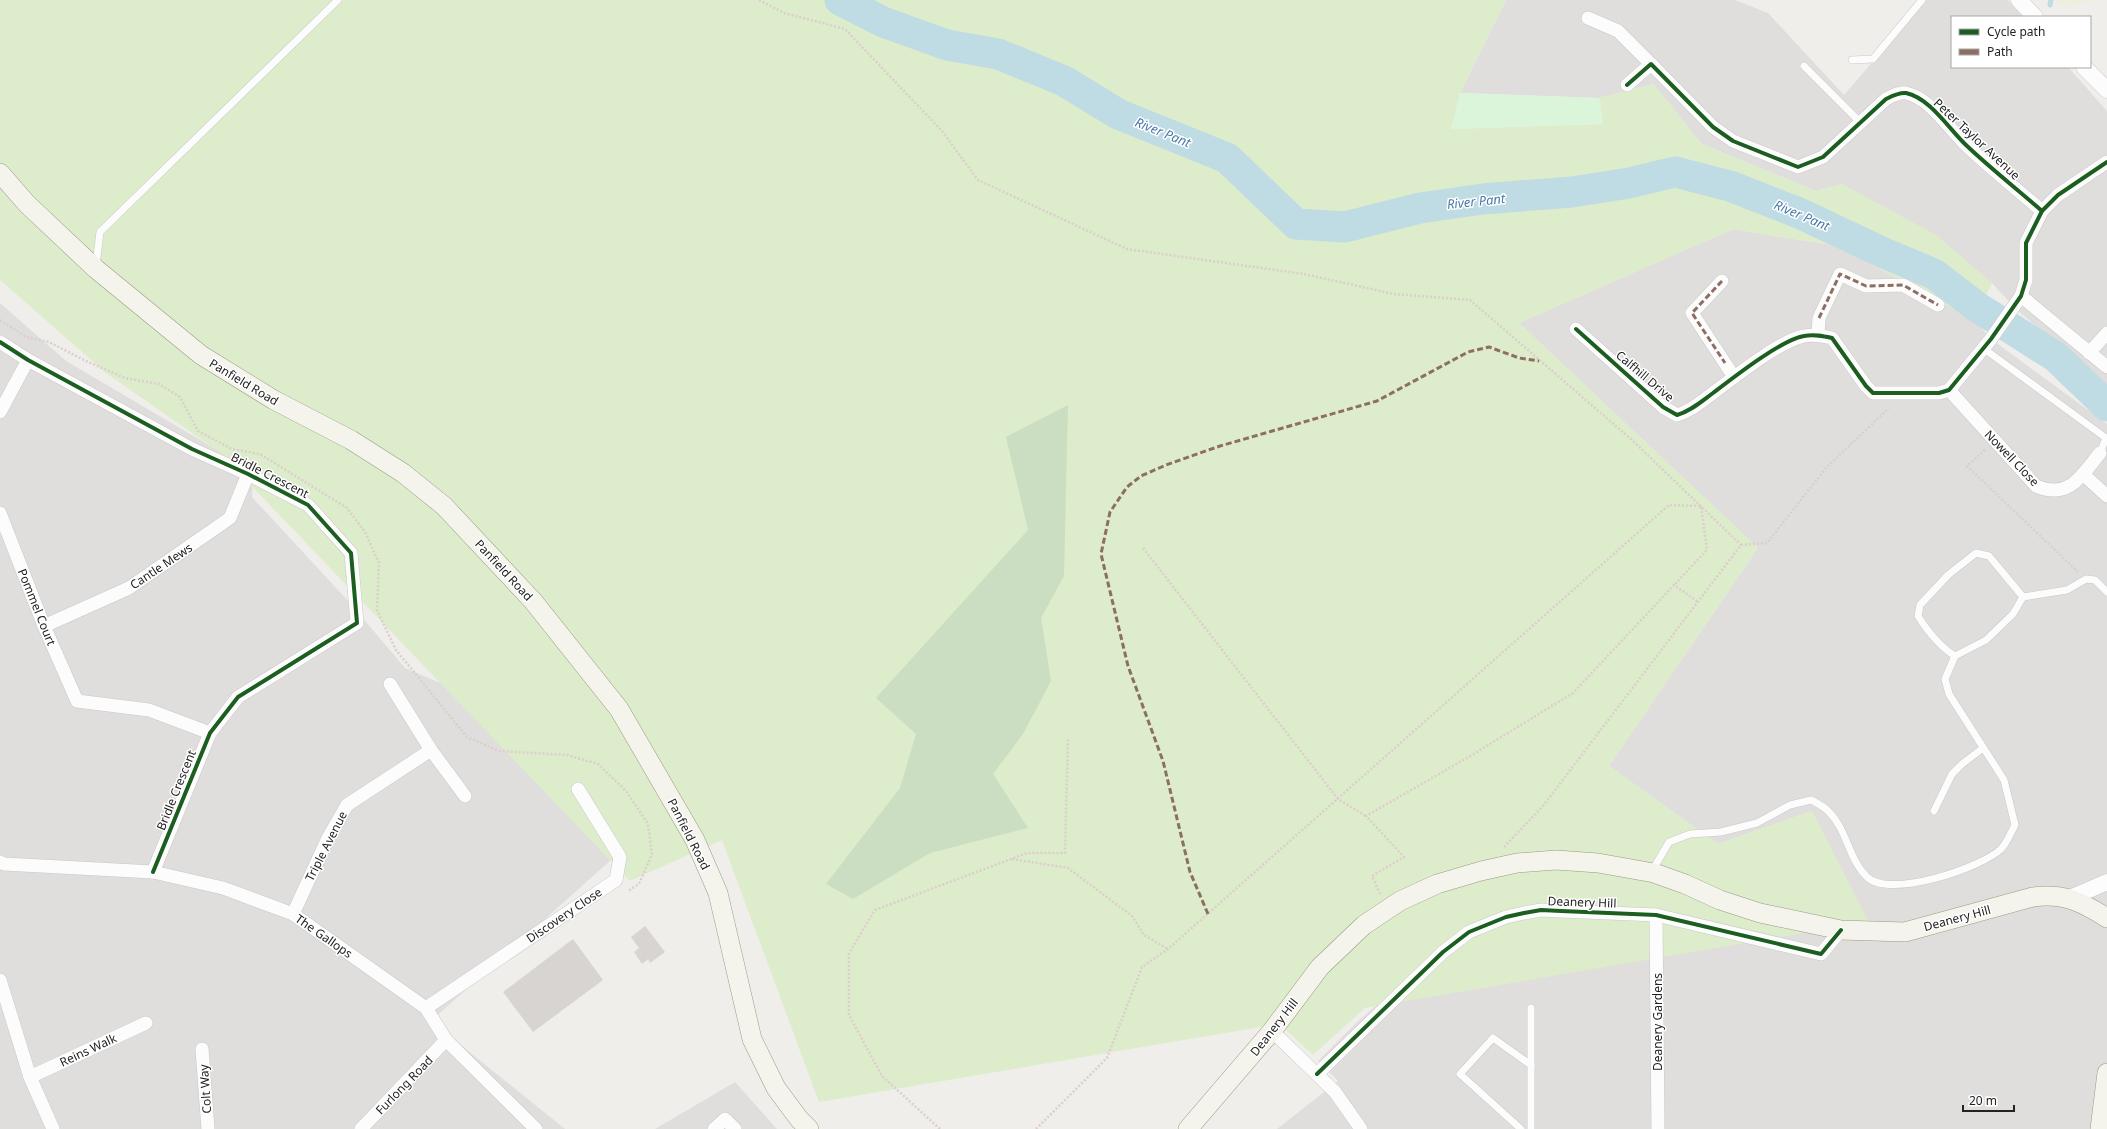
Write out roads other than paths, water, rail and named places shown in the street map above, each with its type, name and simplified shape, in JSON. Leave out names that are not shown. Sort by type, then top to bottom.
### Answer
[{"type":"main road","name":"Panfield Road","points":[[0,173],[27,204],[96,270],[201,355],[274,400],[351,440],[403,473],[444,506],[534,601],[619,709],[695,840],[718,893],[752,1039],[776,1088],[799,1119],[809,1129]]},
{"type":"main road","name":"Deanery Hill","points":[[1188,1129],[1272,1031],[1332,954],[1364,925],[1400,901],[1437,884],[1481,871],[1517,864],[1556,860],[1598,862],[1654,874],[1685,884],[1720,900],[1760,913],[1841,930],[1905,932],[2033,897],[2049,895],[2070,898],[2107,918]]},
{"type":"main road","points":[[2100,1129],[2107,1073]]},
{"type":"street","points":[[2019,0],[2034,16]]},
{"type":"street","name":"Peter Taylor Avenue","points":[[1588,18],[1618,31],[1713,127],[1733,141],[1798,167],[1823,157],[1886,99],[1895,94],[1906,93],[1920,99],[1944,120],[1965,144],[2042,212]]},
{"type":"street","points":[[1627,85],[1651,64]]},
{"type":"street","points":[[2085,68],[2107,90]]},
{"type":"street","points":[[1722,282],[1692,313],[1734,377],[1791,340],[1805,336],[1818,335],[1832,338],[1866,386],[1873,393],[1939,393],[1949,390],[1987,343],[2021,296],[2026,280],[2026,243],[2042,212],[2058,195],[2107,162]]},
{"type":"street","points":[[1818,335],[1819,318],[1840,274],[1866,286],[1903,286],[1938,305]]},
{"type":"street","points":[[2021,296],[2107,367]]},
{"type":"street","name":"Calfhill Drive","points":[[1576,329],[1663,407],[1677,415],[1687,412],[1734,377]]},
{"type":"street","points":[[2089,353],[2107,333]]},
{"type":"street","name":"Bridle Crescent","points":[[0,342],[28,360],[192,449],[248,474],[308,505],[351,553],[357,623],[238,697],[210,733],[153,872]]},
{"type":"street","points":[[0,412],[28,360]]},
{"type":"street","name":"Nowell Close","points":[[1949,390],[2036,486],[2048,491],[2066,488],[2076,482],[2100,453]]},
{"type":"street","name":"Cantle Mews","points":[[44,626],[129,588],[230,518],[248,474]]},
{"type":"street","points":[[2083,474],[2107,496]]},
{"type":"street","name":"Pommel Court","points":[[0,513],[44,626],[77,701],[149,710],[210,733]]},
{"type":"street","points":[[390,684],[431,750],[465,796]]},
{"type":"street","name":"Triple Avenue","points":[[293,914],[328,838],[347,805],[431,750]]},
{"type":"street","name":"Discovery Close","points":[[426,1008],[616,880],[620,857],[578,789]]},
{"type":"street","name":"The Gallops","points":[[0,862],[4,864],[153,872],[223,888],[293,914],[426,1008],[446,1040],[536,1129]]},
{"type":"street","points":[[2070,898],[2107,882]]},
{"type":"street","name":"Deanery Hill","points":[[1317,1074],[1401,990],[1443,952],[1469,932],[1506,917],[1542,910],[1656,915],[1822,954],[1841,930]]},
{"type":"street","name":"Deanery Gardens","points":[[1656,915],[1658,1129]]},
{"type":"street","points":[[0,980],[30,1077],[53,1129]]},
{"type":"street","name":"Reins Walk","points":[[30,1077],[146,1023]]},
{"type":"street","points":[[1272,1031],[1317,1074],[1350,1110],[1361,1129]]},
{"type":"street","name":"Furlong Road","points":[[361,1129],[446,1040]]},
{"type":"street","name":"Colt Way","points":[[202,1049],[208,1129]]},
{"type":"street","points":[[714,1129],[725,1119],[734,1129]]},
{"type":"lane","points":[[96,270],[100,232],[338,0]]},
{"type":"lane","points":[[1852,60],[1873,59],[1922,0]]},
{"type":"lane","points":[[1804,66],[1860,122]]},
{"type":"lane","points":[[1987,343],[2106,438],[2100,453]]},
{"type":"lane","points":[[1955,656],[1943,649],[1918,616],[1920,605],[1963,562],[1976,552],[1989,556],[2023,597]]},
{"type":"lane","points":[[2023,597],[2067,590],[2086,579],[2095,580],[2107,592]]},
{"type":"lane","points":[[1654,874],[1655,866],[1669,842],[1690,834],[1721,832],[1757,823],[1790,804],[1811,800],[1829,811],[1844,835],[1857,864],[1868,878],[1882,885],[1902,886],[1962,871],[2001,849],[2015,825],[2004,780],[1949,694],[1945,679],[1955,656],[1986,640],[2013,614],[2023,597]]},
{"type":"lane","points":[[1934,811],[1952,774],[1962,764],[1983,748]]},
{"type":"lane","points":[[1531,1008],[1531,1129]]},
{"type":"lane","points":[[1521,1129],[1460,1074],[1493,1038],[1531,1065]]},
{"type":"waterway","name":"River Pant","points":[[840,0],[883,22],[947,45],[998,54],[1064,81],[1118,114],[1227,158],[1296,224],[1345,227],[1420,208],[1483,199],[1572,192],[1629,183],[1675,172],[1730,186],[1799,213],[1884,253],[1934,274],[1977,307],[2056,357],[2107,406]]},
{"type":"waterway","points":[[2050,5],[2051,0]]}]
